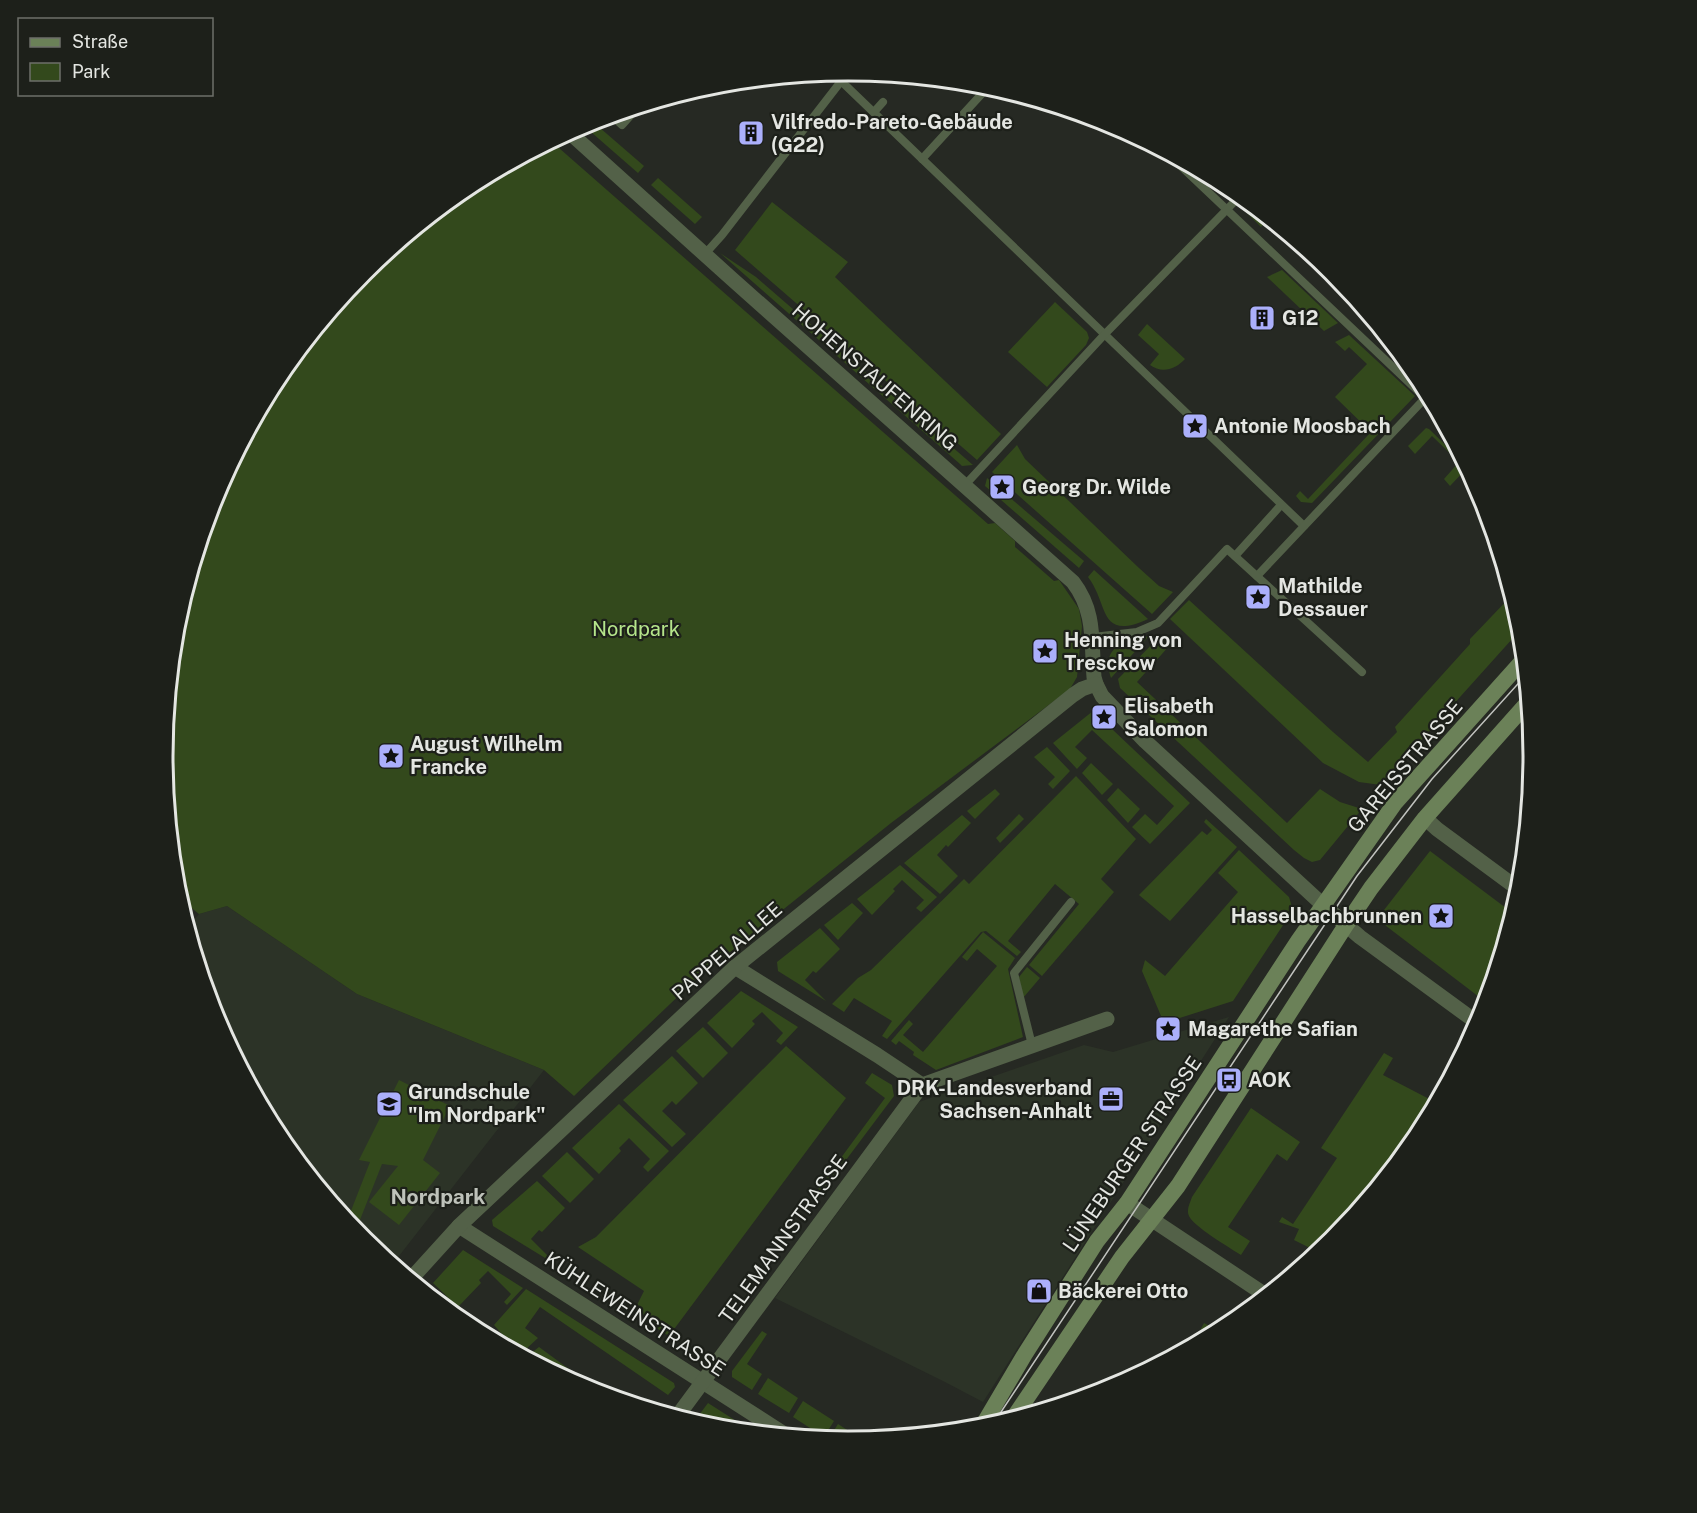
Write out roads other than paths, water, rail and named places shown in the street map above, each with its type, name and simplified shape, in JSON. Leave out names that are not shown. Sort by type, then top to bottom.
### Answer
[{"type":"main road","name":"GAREISSTRASSE","points":[[1323,905],[1395,803],[1518,666]]},
{"type":"main road","points":[[1019,1410],[1122,1257],[1178,1186],[1371,888],[1425,818],[1523,708]]},
{"type":"main road","name":"LÜNEBURGER STRASSE","points":[[988,1417],[1097,1241],[1127,1203],[1323,905]]},
{"type":"street","name":"HOHENSTAUFENRING","points":[[576,139],[1073,582],[1086,601],[1092,625],[1096,684]]},
{"type":"street","points":[[1096,684],[1102,696],[1145,741],[1323,905],[1360,937],[1471,1018]]},
{"type":"street","name":"PAPPELALLEE","points":[[415,1274],[459,1226],[735,968],[1073,695],[1096,684]]},
{"type":"street","points":[[1425,818],[1512,884]]},
{"type":"street","points":[[735,968],[922,1085],[1107,1019]]},
{"type":"street","name":"TELEMANNSTRASSE","points":[[682,1411],[922,1085]]},
{"type":"street","points":[[1127,1203],[1260,1292]]},
{"type":"street","name":"KÜHLEWEINSTRASSE","points":[[459,1226],[775,1428]]},
{"type":"lane","points":[[841,81],[1304,526]]},
{"type":"lane","points":[[705,254],[841,81]]},
{"type":"lane","points":[[922,159],[981,94]]},
{"type":"lane","points":[[874,112],[883,102]]},
{"type":"lane","points":[[1186,171],[1408,379]]},
{"type":"lane","points":[[965,485],[1104,335],[1234,202]]},
{"type":"lane","points":[[1257,576],[1422,401]]},
{"type":"lane","points":[[1235,556],[1281,505]]},
{"type":"lane","points":[[1093,637],[1137,632],[1158,623],[1227,549],[1362,672]]},
{"type":"lane","points":[[1032,1046],[1014,973],[1071,902]]},
{"type":"tram line","points":[[999,1415],[1357,876],[1432,779],[1520,682]]},
{"type":"place","name":"Vilfredo-Pareto-Gebäude (G22)","points":[[751,133]]},
{"type":"place","name":"G12","points":[[1262,318]]},
{"type":"place","name":"Antonie Moosbach","points":[[1195,426]]},
{"type":"place","name":"Georg Dr. Wilde","points":[[1002,487]]},
{"type":"place","name":"Mathilde Dessauer","points":[[1258,597]]},
{"type":"place","name":"Henning von Tresckow","points":[[1045,651]]},
{"type":"place","name":"Elisabeth Salomon","points":[[1104,717]]},
{"type":"place","name":"August Wilhelm Francke","points":[[391,756]]},
{"type":"place","name":"Hasselbachbrunnen","points":[[1441,916]]},
{"type":"place","name":"Magarethe Safian","points":[[1168,1029]]},
{"type":"place","name":"AOK","points":[[1229,1080]]},
{"type":"place","name":"DRK-Landesverband Sachsen-Anhalt","points":[[1111,1099]]},
{"type":"place","name":"Grundschule \"Im Nordpark\"","points":[[389,1104]]},
{"type":"place","name":"Bäckerei Otto","points":[[1039,1291]]},
{"type":"district","name":"Nordpark","points":[[438,1196]]}]
